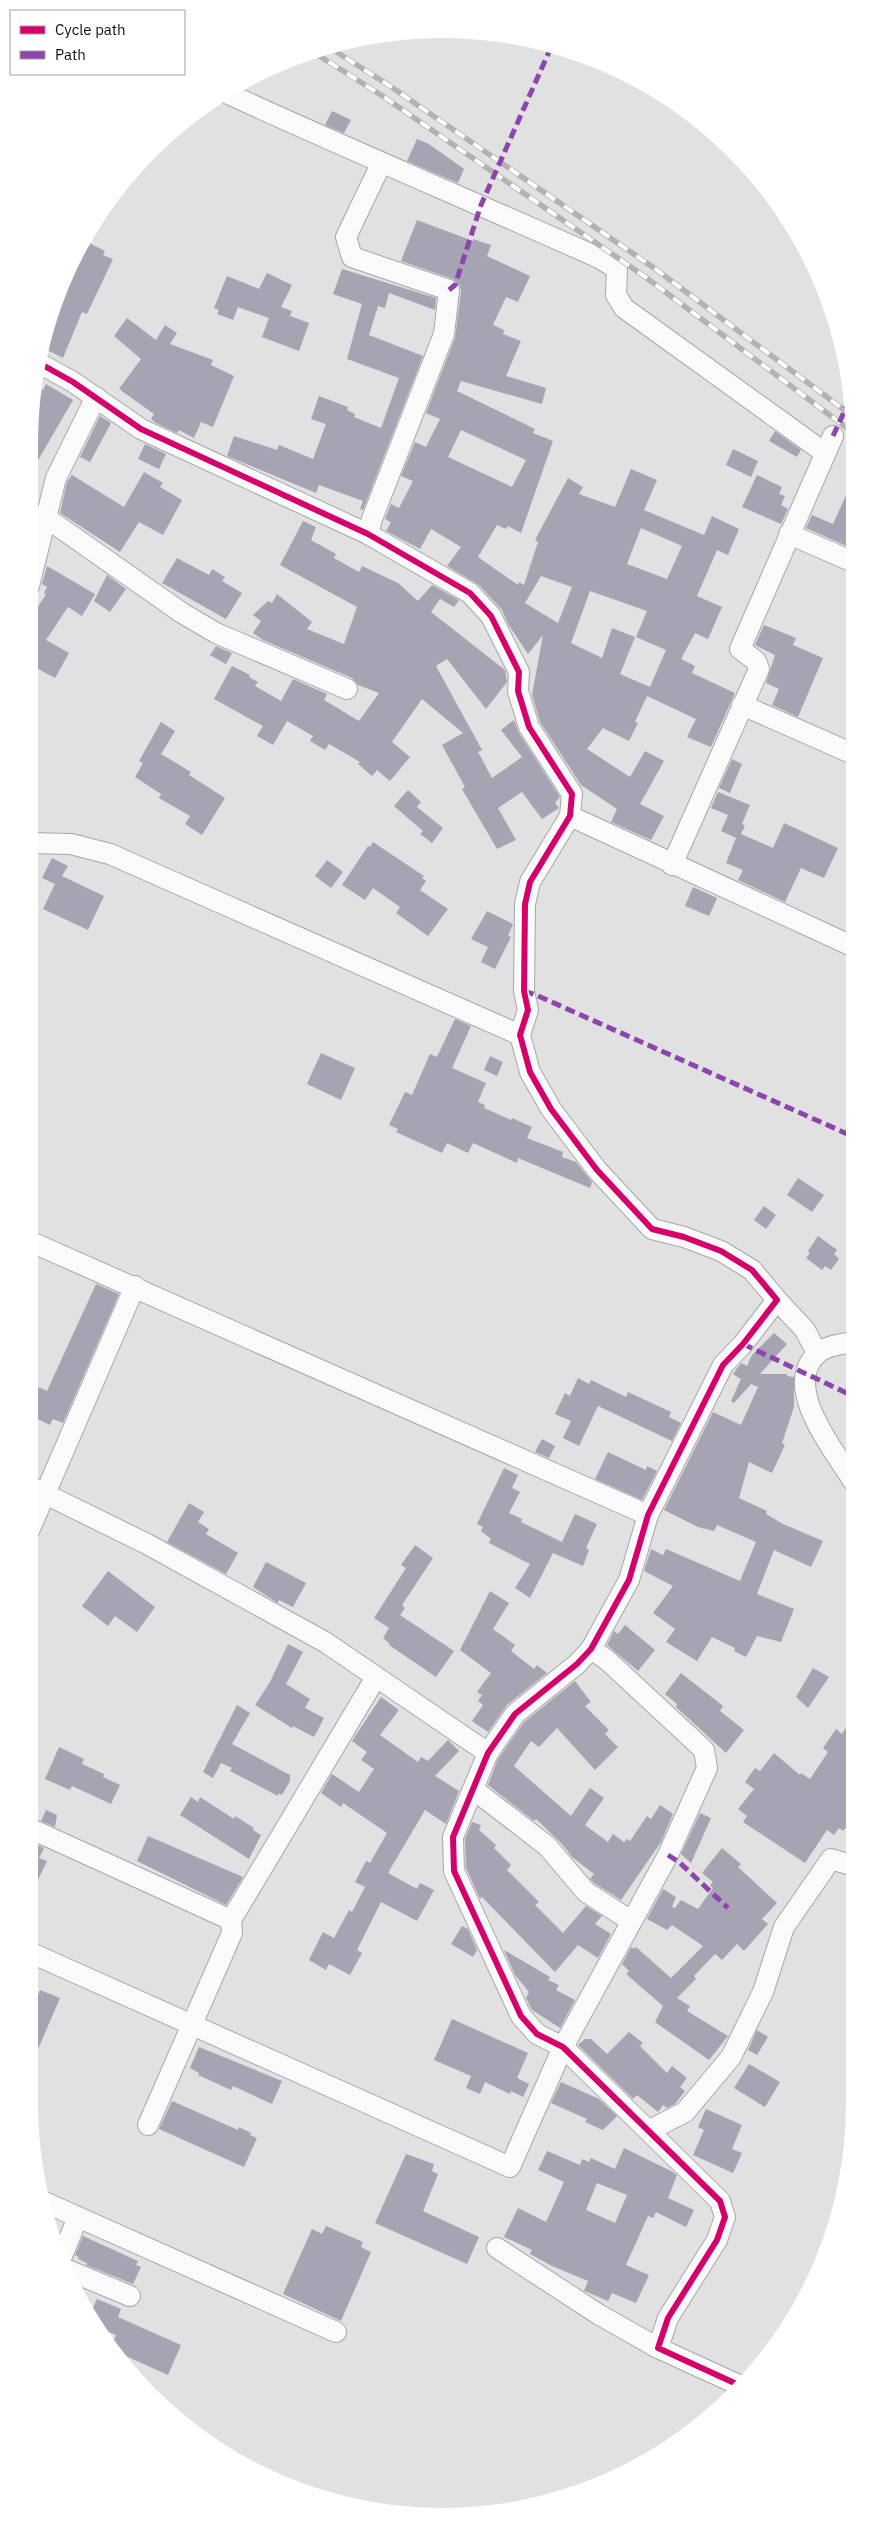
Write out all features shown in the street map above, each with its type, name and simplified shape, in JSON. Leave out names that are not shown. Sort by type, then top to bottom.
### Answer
[{"type":"street","points":[[233,96],[381,164],[481,205],[599,258],[617,269],[616,295],[624,308],[829,444],[740,649],[756,661],[759,669],[672,865]]},
{"type":"street","points":[[368,534],[372,519],[444,334],[450,290],[352,257],[346,237],[381,164]]},
{"type":"street","points":[[44,366],[96,397],[141,429],[368,534],[470,593],[491,616],[519,672],[518,691],[529,727],[572,794],[570,816],[530,882],[525,904],[524,991],[528,1010],[520,1035],[530,1072],[551,1109],[597,1170],[652,1228],[684,1237],[721,1251],[752,1270],[805,1330],[817,1353]]},
{"type":"street","points":[[38,514],[96,397]]},
{"type":"street","points":[[38,517],[182,613],[216,633],[347,689]]},
{"type":"street","points":[[789,534],[846,560]]},
{"type":"street","points":[[742,705],[846,750]]},
{"type":"street","points":[[570,816],[672,865],[846,943]]},
{"type":"street","points":[[38,843],[71,844],[110,854],[520,1035]]},
{"type":"street","points":[[38,1245],[135,1286],[648,1515]]},
{"type":"street","points":[[38,1488],[135,1286]]},
{"type":"street","points":[[658,2348],[668,2318],[717,2240],[725,2217],[720,2201],[650,2130],[563,2047],[537,2034],[521,2016],[454,1871],[453,1837],[488,1753],[516,1714],[577,1664],[591,1649],[629,1580],[648,1515],[722,1365],[743,1344],[777,1300]]},
{"type":"street","points":[[846,1344],[817,1353],[812,1361],[804,1386],[809,1409],[846,1469]]},
{"type":"street","points":[[38,1490],[147,1544],[325,1642],[488,1753]]},
{"type":"street","points":[[38,1956],[510,2167],[563,2047],[668,1855],[707,1768],[704,1750],[607,1660],[591,1649]]},
{"type":"street","points":[[148,2125],[232,1933],[231,1920],[376,1677]]},
{"type":"street","points":[[473,1788],[547,1846],[586,1892],[631,1922]]},
{"type":"street","points":[[38,1832],[231,1920]]},
{"type":"street","points":[[650,2130],[685,2112],[731,2057],[763,1992],[784,1927],[831,1859],[846,1864]]},
{"type":"street","points":[[50,2205],[336,2332]]},
{"type":"street","points":[[65,2249],[78,2218]]},
{"type":"street","points":[[497,2248],[598,2314],[658,2348],[732,2383]]},
{"type":"street","points":[[75,2273],[130,2296]]},
{"type":"building","points":[[332,111],[351,120],[344,133],[325,125]]},
{"type":"building","points":[[417,139],[429,144],[464,169],[458,183],[407,161]]},
{"type":"building","points":[[417,220],[473,241],[473,239],[491,245],[487,256],[530,276],[518,302],[506,297],[493,325],[504,330],[503,334],[521,341],[506,376],[546,388],[542,404],[461,381],[457,391],[535,429],[533,433],[553,441],[521,533],[508,526],[506,529],[497,525],[478,557],[518,585],[519,582],[524,585],[538,542],[535,540],[568,478],[583,487],[579,494],[615,507],[631,469],[657,480],[644,510],[704,535],[712,516],[739,529],[728,555],[717,550],[697,596],[722,607],[708,639],[695,633],[681,659],[695,666],[692,673],[735,693],[711,747],[687,737],[696,719],[647,696],[635,722],[638,723],[629,741],[603,728],[587,749],[630,777],[645,751],[664,761],[640,804],[664,816],[651,840],[611,822],[617,809],[581,785],[540,722],[532,695],[543,635],[528,654],[508,624],[502,610],[479,585],[447,566],[461,547],[431,529],[420,549],[386,531],[391,522],[385,519],[391,504],[399,508],[413,481],[401,476],[415,442],[426,447],[440,419],[426,413],[455,338],[461,291],[460,286],[453,279],[401,261]],"holes":[[[461,430],[526,460],[512,487],[448,457]],[[641,528],[682,546],[667,579],[627,564]],[[541,576],[572,587],[558,623],[525,603]],[[590,591],[647,611],[636,637],[666,650],[650,687],[620,674],[635,637],[612,628],[602,658],[571,643]]]},
{"type":"building","points":[[90,243],[105,251],[103,255],[113,259],[87,314],[82,312],[63,358],[48,350],[51,337],[68,287]]},
{"type":"building","points":[[342,269],[436,298],[435,310],[389,293],[385,308],[378,306],[369,335],[423,356],[363,510],[360,509],[363,501],[319,485],[316,493],[227,456],[234,436],[277,450],[279,445],[313,459],[326,424],[311,419],[319,396],[348,407],[347,410],[355,414],[354,417],[381,428],[399,378],[347,359],[362,304],[333,294]]},
{"type":"building","points":[[267,273],[292,285],[281,307],[292,311],[290,316],[309,323],[299,351],[262,337],[269,318],[238,307],[233,320],[217,314],[219,310],[214,308],[227,276],[259,289]]},
{"type":"building","points":[[127,318],[156,340],[165,325],[177,333],[170,344],[213,360],[211,365],[234,376],[213,427],[201,422],[194,438],[179,430],[177,433],[156,423],[151,419],[154,414],[119,389],[141,359],[114,336]]},
{"type":"building","points":[[46,384],[73,400],[38,460],[38,415],[41,389],[43,390]]},
{"type":"building","points":[[100,416],[111,423],[90,462],[80,457]]},
{"type":"building","points":[[775,431],[801,450],[797,457],[769,441]]},
{"type":"building","points":[[145,444],[166,454],[159,469],[138,459]]},
{"type":"building","points":[[733,449],[758,461],[751,477],[726,465]]},
{"type":"building","points":[[144,472],[163,483],[160,487],[182,500],[163,535],[139,522],[120,552],[60,513],[67,482],[72,475],[124,507]]},
{"type":"building","points":[[757,475],[782,487],[779,494],[785,496],[781,505],[788,509],[781,524],[742,507]]},
{"type":"building","points":[[846,495],[846,546],[806,528],[812,515],[833,524]]},
{"type":"building","points":[[303,521],[316,527],[311,540],[336,554],[334,558],[359,572],[362,566],[398,583],[418,601],[432,585],[459,600],[454,607],[440,599],[431,612],[505,670],[507,682],[486,709],[447,659],[436,666],[482,750],[478,752],[492,778],[522,757],[501,730],[514,720],[519,733],[560,797],[555,803],[559,808],[542,819],[522,792],[498,808],[516,840],[497,849],[462,789],[465,787],[442,745],[463,733],[422,699],[392,742],[410,757],[390,781],[377,770],[372,776],[358,764],[360,762],[329,744],[325,750],[310,741],[313,736],[287,721],[273,745],[257,736],[263,726],[214,699],[232,666],[250,675],[249,677],[258,682],[255,686],[281,701],[293,679],[327,694],[324,700],[359,721],[379,693],[358,685],[352,678],[263,640],[253,633],[261,621],[253,615],[268,601],[272,603],[277,594],[312,622],[307,629],[344,644],[357,607],[280,565]]},
{"type":"building","points":[[177,558],[209,575],[212,569],[225,577],[222,581],[242,593],[226,619],[162,583]]},
{"type":"building","points":[[47,566],[95,594],[82,616],[68,607],[46,640],[69,653],[55,678],[38,669],[38,607],[46,594],[44,593],[47,587],[42,584]]},
{"type":"building","points":[[107,575],[126,589],[110,612],[94,601]]},
{"type":"building","points":[[764,625],[796,638],[793,645],[823,658],[798,717],[772,705],[779,689],[766,683],[775,655],[755,645]]},
{"type":"building","points":[[216,646],[232,653],[226,664],[210,655]]},
{"type":"building","points":[[161,722],[175,731],[161,754],[191,772],[189,775],[225,798],[202,835],[185,824],[190,816],[159,798],[161,794],[135,777],[143,763],[139,761]]},
{"type":"building","points":[[732,759],[742,764],[730,793],[719,788]]},
{"type":"building","points":[[408,790],[421,802],[417,807],[443,828],[432,843],[420,834],[423,831],[394,806]]},
{"type":"building","points":[[718,792],[750,805],[742,824],[745,826],[741,834],[773,848],[784,823],[838,848],[824,878],[801,868],[785,902],[738,880],[743,870],[726,863],[736,838],[721,831],[728,815],[711,808]]},
{"type":"building","points":[[373,842],[424,876],[422,878],[426,881],[420,890],[448,909],[428,936],[396,913],[400,907],[373,888],[365,900],[342,885],[368,846],[370,847]]},
{"type":"building","points":[[52,858],[68,866],[62,876],[104,896],[88,930],[43,909],[55,884],[42,878]]},
{"type":"building","points":[[327,860],[343,872],[331,888],[315,876]]},
{"type":"building","points":[[693,887],[717,898],[709,916],[685,906]]},
{"type":"building","points":[[487,911],[513,924],[508,936],[511,937],[495,969],[481,962],[488,947],[471,939]]},
{"type":"building","points":[[455,1019],[471,1026],[452,1068],[486,1083],[478,1102],[485,1105],[484,1108],[532,1127],[527,1138],[563,1152],[562,1157],[576,1162],[592,1182],[590,1188],[518,1158],[517,1163],[473,1143],[468,1153],[447,1143],[442,1153],[396,1132],[398,1129],[389,1125],[405,1092],[412,1095],[430,1054],[437,1057]]},
{"type":"building","points":[[321,1053],[355,1068],[341,1100],[307,1084]]},
{"type":"building","points":[[490,1056],[503,1062],[497,1076],[484,1070]]},
{"type":"building","points":[[798,1178],[824,1195],[812,1212],[787,1195]]},
{"type":"building","points":[[764,1206],[776,1215],[766,1229],[754,1220]]},
{"type":"building","points":[[818,1236],[837,1250],[834,1254],[839,1259],[831,1270],[825,1266],[822,1270],[806,1258],[810,1253],[808,1251]]},
{"type":"building","points":[[96,1284],[119,1294],[63,1423],[53,1419],[50,1425],[38,1419],[38,1387],[47,1391]]},
{"type":"building","points":[[774,1333],[787,1344],[760,1374],[787,1374],[787,1376],[794,1377],[794,1407],[782,1443],[785,1445],[772,1473],[749,1462],[739,1498],[767,1511],[766,1514],[783,1524],[823,1541],[811,1567],[774,1550],[757,1594],[794,1609],[781,1642],[757,1636],[746,1657],[734,1651],[735,1648],[712,1637],[697,1661],[666,1642],[675,1629],[653,1613],[673,1586],[644,1571],[651,1549],[663,1555],[666,1549],[740,1581],[756,1542],[717,1525],[714,1531],[698,1527],[664,1510],[713,1412],[741,1425],[758,1387],[751,1384],[734,1403],[731,1401],[741,1379],[733,1374],[741,1363],[747,1366],[752,1355]]},
{"type":"building","points":[[578,1378],[589,1384],[591,1380],[626,1397],[628,1392],[671,1412],[669,1417],[681,1423],[672,1441],[598,1406],[579,1446],[563,1438],[571,1421],[555,1414],[565,1393],[570,1396]]},
{"type":"building","points":[[542,1439],[555,1446],[549,1458],[535,1452]]},
{"type":"building","points":[[608,1452],[646,1470],[647,1466],[657,1471],[642,1500],[595,1479]]},
{"type":"building","points":[[504,1468],[518,1475],[512,1488],[520,1492],[509,1513],[522,1519],[521,1522],[562,1542],[575,1514],[597,1524],[586,1548],[589,1550],[583,1566],[553,1553],[530,1598],[515,1588],[530,1564],[489,1543],[491,1539],[481,1531],[483,1527],[477,1524]]},
{"type":"building","points":[[189,1503],[204,1512],[198,1522],[209,1529],[206,1534],[238,1553],[226,1574],[167,1542]]},
{"type":"building","points":[[415,1545],[433,1558],[402,1605],[405,1608],[400,1615],[454,1651],[436,1677],[389,1645],[383,1638],[389,1628],[374,1618],[406,1568],[401,1565]]},
{"type":"building","points":[[266,1562],[306,1583],[293,1607],[279,1600],[278,1603],[253,1587]]},
{"type":"building","points":[[108,1571],[155,1607],[137,1632],[115,1616],[108,1626],[82,1606]]},
{"type":"building","points":[[490,1591],[509,1603],[493,1629],[515,1645],[511,1651],[534,1669],[537,1665],[547,1673],[507,1705],[488,1732],[472,1721],[483,1705],[478,1701],[482,1695],[477,1692],[491,1673],[460,1650]]},
{"type":"building","points":[[625,1625],[655,1650],[638,1671],[607,1645],[614,1631],[618,1634]]},
{"type":"building","points":[[288,1644],[303,1652],[286,1684],[310,1699],[305,1708],[324,1718],[314,1737],[293,1726],[292,1728],[255,1705],[270,1682]]},
{"type":"building","points":[[813,1668],[829,1677],[808,1708],[796,1697]]},
{"type":"building","points":[[681,1673],[723,1706],[720,1711],[744,1730],[726,1753],[676,1707],[677,1704],[665,1694]]},
{"type":"building","points":[[575,1681],[591,1702],[585,1706],[609,1730],[605,1734],[618,1747],[595,1770],[557,1728],[539,1747],[531,1741],[514,1766],[571,1816],[590,1788],[604,1798],[585,1825],[608,1842],[613,1834],[624,1842],[627,1839],[630,1841],[647,1816],[651,1819],[660,1805],[673,1814],[661,1842],[621,1900],[594,1883],[590,1879],[594,1874],[572,1857],[562,1844],[536,1819],[534,1821],[488,1785],[498,1759],[524,1722]]},
{"type":"building","points":[[381,1697],[399,1710],[380,1735],[418,1762],[421,1757],[428,1761],[448,1740],[459,1751],[435,1776],[459,1791],[446,1824],[425,1810],[388,1873],[417,1889],[420,1883],[434,1890],[417,1921],[381,1902],[357,1950],[362,1953],[350,1975],[329,1964],[326,1970],[309,1960],[323,1932],[334,1938],[349,1910],[352,1912],[365,1887],[355,1882],[366,1861],[370,1863],[387,1833],[343,1803],[341,1807],[321,1793],[332,1774],[359,1792],[374,1769],[361,1760],[367,1752],[352,1741]]},
{"type":"building","points":[[237,1705],[250,1713],[232,1744],[290,1775],[290,1781],[282,1795],[279,1793],[278,1796],[230,1771],[232,1768],[221,1763],[213,1778],[203,1772]]},
{"type":"building","points":[[846,1727],[846,1828],[843,1831],[839,1828],[834,1835],[827,1830],[805,1863],[743,1822],[747,1816],[738,1809],[754,1789],[745,1782],[755,1768],[760,1771],[774,1753],[800,1775],[801,1773],[810,1779],[828,1752],[823,1748],[836,1729],[842,1734]]},
{"type":"building","points":[[59,1747],[84,1759],[82,1764],[104,1774],[103,1777],[120,1785],[111,1804],[72,1786],[70,1790],[45,1779]]},
{"type":"building","points":[[191,1797],[198,1802],[200,1797],[234,1819],[235,1816],[254,1828],[253,1830],[261,1835],[249,1859],[180,1815]]},
{"type":"building","points":[[46,1810],[57,1815],[55,1827],[41,1821]]},
{"type":"building","points":[[700,1813],[711,1818],[691,1863],[681,1854]]},
{"type":"building","points":[[472,1822],[481,1825],[479,1830],[496,1845],[494,1848],[511,1865],[507,1870],[539,1902],[535,1905],[563,1933],[586,1906],[602,1916],[595,1924],[611,1934],[598,1958],[578,1945],[555,1972],[482,1897],[480,1899],[466,1868],[465,1839]]},
{"type":"building","points":[[148,1836],[243,1877],[226,1905],[137,1861]]},
{"type":"building","points":[[38,1845],[44,1848],[39,1858],[47,1861],[38,1880]]},
{"type":"building","points":[[722,1848],[741,1864],[738,1867],[777,1903],[762,1919],[768,1924],[744,1951],[737,1944],[722,1960],[715,1954],[694,1976],[696,1979],[677,1998],[690,2006],[687,2011],[728,2036],[709,2060],[655,2022],[663,2006],[626,1974],[629,1971],[622,1964],[631,1947],[634,1949],[636,1947],[671,1978],[703,1946],[672,1925],[667,1930],[647,1919],[663,1889],[676,1897],[672,1907],[675,1908],[681,1900],[698,1909],[713,1888],[710,1885],[713,1882],[702,1873]]},
{"type":"building","points":[[462,1926],[468,1929],[477,1950],[473,1957],[451,1944]]},
{"type":"building","points":[[504,1950],[550,1977],[548,1980],[559,1985],[556,1990],[575,2000],[560,2028],[532,2010],[526,1998],[529,1992],[515,1975]]},
{"type":"building","points":[[40,1990],[60,1998],[38,2049],[38,1995]]},
{"type":"building","points":[[452,2019],[528,2053],[517,2078],[529,2084],[523,2097],[511,2091],[510,2094],[485,2082],[480,2094],[466,2088],[471,2076],[434,2060]]},
{"type":"building","points":[[757,2030],[768,2037],[757,2055],[748,2050]]},
{"type":"building","points":[[629,2032],[643,2043],[640,2046],[667,2073],[672,2066],[687,2078],[680,2087],[685,2091],[675,2104],[667,2108],[663,2105],[658,2112],[637,2095],[633,2099],[578,2045],[585,2039],[591,2039],[607,2054]]},
{"type":"building","points":[[199,2047],[282,2081],[272,2104],[233,2086],[231,2090],[198,2075],[199,2073],[190,2068]]},
{"type":"building","points":[[749,2064],[780,2082],[765,2107],[734,2088]]},
{"type":"building","points":[[561,2082],[599,2099],[617,2116],[603,2130],[585,2122],[587,2119],[551,2103]]},
{"type":"building","points":[[172,2101],[238,2130],[239,2127],[257,2138],[244,2167],[159,2129]]},
{"type":"building","points":[[706,2109],[742,2125],[732,2149],[742,2153],[733,2173],[693,2155],[704,2130],[698,2127]]},
{"type":"building","points":[[624,2148],[673,2172],[677,2175],[668,2198],[694,2210],[686,2227],[656,2212],[653,2218],[648,2216],[626,2265],[649,2275],[636,2303],[612,2293],[608,2301],[584,2291],[588,2281],[552,2266],[530,2254],[532,2250],[504,2237],[518,2208],[546,2222],[564,2182],[538,2170],[547,2151],[580,2165],[582,2159],[589,2162],[591,2158],[615,2169]],"holes":[[[597,2183],[627,2195],[615,2223],[586,2210]]]},
{"type":"building","points":[[406,2154],[434,2164],[432,2171],[438,2174],[423,2211],[479,2237],[467,2264],[375,2223]]},
{"type":"building","points":[[326,2226],[363,2242],[361,2247],[371,2252],[341,2321],[283,2294],[312,2229],[322,2234]]},
{"type":"building","points":[[83,2236],[138,2261],[136,2265],[141,2267],[133,2284],[86,2265],[87,2263],[78,2259],[79,2257],[75,2255]]},
{"type":"building","points":[[97,2299],[121,2309],[118,2317],[181,2345],[168,2375],[127,2357],[114,2339],[116,2335],[109,2332],[93,2308]]},
{"type":"railway","points":[[336,51],[390,86],[654,268],[844,410]]},
{"type":"railway","points":[[320,56],[381,95],[644,276],[845,427]]},
{"type":"marked path","points":[[449,290],[455,285],[481,205],[549,52]]},
{"type":"marked path","points":[[833,436],[845,411]]},
{"type":"marked path","points":[[524,991],[846,1133]]},
{"type":"marked path","points":[[743,1344],[846,1393]]},
{"type":"marked path","points":[[668,1855],[679,1862],[728,1908]]},
{"type":"cycle path","points":[[45,366],[73,382],[141,429],[368,534],[470,593],[491,616],[519,672],[518,691],[529,727],[572,794],[570,816],[530,882],[525,904],[524,991],[528,1010],[520,1035],[530,1072],[551,1109],[597,1170],[652,1229],[684,1237],[721,1251],[752,1270],[777,1300],[743,1344],[723,1365],[648,1515],[629,1580],[591,1649],[577,1664],[515,1714],[488,1753],[453,1837],[454,1871],[521,2016],[537,2034],[563,2047],[720,2201],[725,2217],[717,2240],[668,2318],[658,2348],[733,2382]]}]
